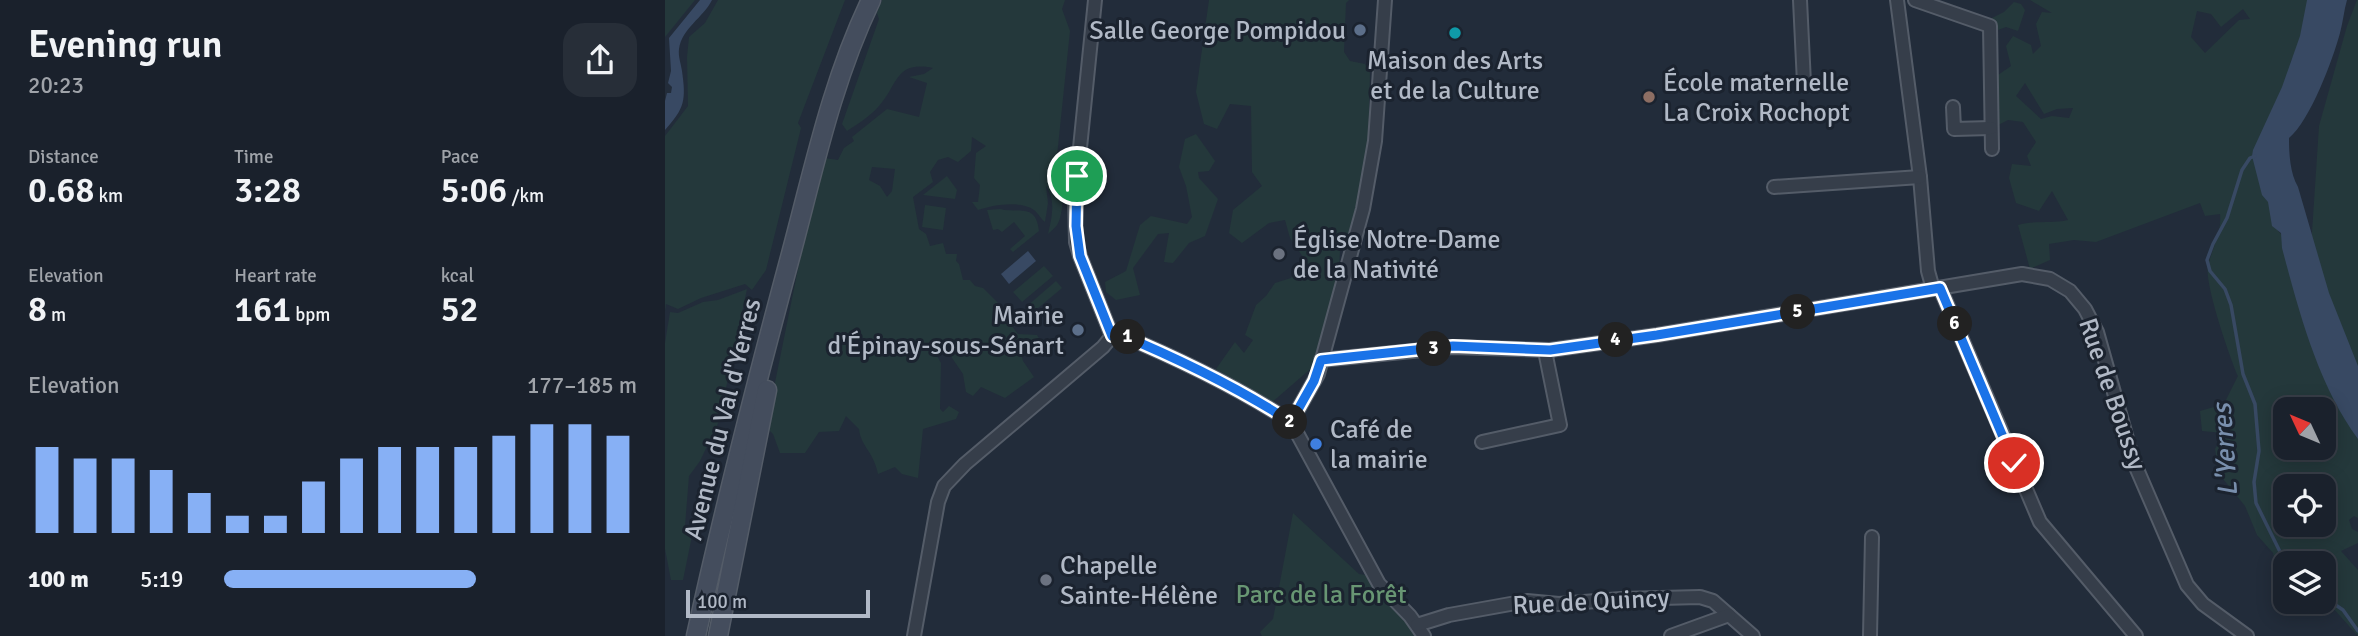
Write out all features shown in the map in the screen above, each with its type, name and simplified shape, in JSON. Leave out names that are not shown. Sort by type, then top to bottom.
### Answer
[{"type":"main road","name":"Avenue du Val d'Yerres","points":[[696,636],[790,256],[825,124],[858,27],[864,0]]},
{"type":"main road","name":"Avenue du Val d'Yerres","points":[[858,27],[871,0]]},
{"type":"main road","name":"Avenue du Val d'Yerres","points":[[718,636],[785,300],[790,256]]},
{"type":"street","points":[[1094,0],[1075,197],[1076,234],[1080,256],[1112,336]]},
{"type":"street","points":[[1291,422],[1314,381],[1363,209],[1375,141],[1385,0]]},
{"type":"street","points":[[1800,0],[1804,83]]},
{"type":"street","points":[[1897,0],[1920,177],[1928,271],[2040,522],[2136,636]]},
{"type":"street","points":[[1915,0],[1990,26],[1992,149]]},
{"type":"street","points":[[1953,107],[1954,130],[1991,128]]},
{"type":"street","points":[[1774,187],[1920,177]]},
{"type":"street","name":"Rue de Boussy","points":[[1321,360],[1453,346],[1550,350],[1657,335],[2022,274],[2050,279],[2070,291],[2085,309],[2097,332],[2133,460],[2187,584],[2203,604],[2247,636]]},
{"type":"street","points":[[914,636],[937,502],[944,486],[965,464],[1103,347],[1112,336],[1119,334],[1178,359],[1291,422],[1379,584],[1420,630]]},
{"type":"street","points":[[1482,442],[1560,425],[1546,356],[1550,350]]},
{"type":"street","points":[[1870,636],[1872,537]]},
{"type":"street","name":"Rue de Quincy","points":[[1420,630],[1449,615],[1527,600],[1559,604],[1621,598],[1700,597],[1713,601],[1753,636]]},
{"type":"street","points":[[1671,636],[1729,615]]},
{"type":"green space","points":[[665,0],[695,0],[665,37]]},
{"type":"green space","points":[[718,0],[845,0],[798,123],[801,128],[766,270],[752,290],[745,284],[701,298],[678,309],[666,304],[665,311],[665,136],[688,106],[689,37],[705,23]]},
{"type":"green space","points":[[882,0],[1065,0],[1062,9],[1070,31],[1057,156],[1062,168],[1063,198],[1061,215],[1054,228],[1048,234],[1052,203],[1046,186],[1048,203],[1045,222],[1034,210],[1022,205],[998,205],[978,210],[972,202],[978,202],[980,185],[974,178],[976,153],[986,146],[972,137],[971,151],[958,162],[948,157],[938,160],[930,172],[933,182],[913,197],[919,229],[926,234],[930,246],[943,243],[946,254],[957,254],[956,261],[963,280],[970,280],[975,286],[983,288],[1010,315],[1011,325],[1018,334],[1037,335],[1042,343],[1034,349],[1024,343],[1019,347],[1023,361],[1034,377],[1005,398],[981,387],[973,396],[966,392],[963,374],[941,342],[933,349],[941,363],[940,409],[943,412],[949,406],[959,412],[956,419],[923,429],[918,478],[902,474],[895,467],[878,474],[859,429],[846,416],[839,431],[819,432],[805,453],[780,453],[773,434],[766,427],[811,205],[824,158],[838,160],[844,148],[854,141],[852,137],[887,109],[919,117],[927,83],[909,77],[924,74],[933,68],[921,66],[904,71],[879,106],[847,131],[842,124],[879,19],[877,13]],"holes":[[[872,167],[895,169],[892,191],[887,197],[880,186],[869,180]]]},
{"type":"green space","points":[[1209,0],[1349,0],[1346,3],[1344,52],[1350,61],[1365,64],[1370,73],[1368,153],[1352,230],[1340,251],[1339,270],[1323,345],[1313,359],[1315,365],[1270,404],[1216,369],[1235,342],[1244,353],[1253,340],[1245,335],[1256,305],[1275,283],[1291,278],[1303,257],[1290,238],[1285,220],[1269,223],[1242,243],[1229,233],[1233,210],[1262,186],[1252,172],[1251,106],[1230,104],[1217,129],[1204,124],[1196,92]]},
{"type":"green space","points":[[2030,0],[2315,0],[2314,23],[2291,61],[2282,108],[2278,231],[2295,248],[2358,425],[2358,518],[2354,516],[2349,520],[2352,529],[2358,532],[2358,543],[2341,551],[2358,570],[2358,636],[2336,611],[2336,551],[2273,553],[2257,535],[2245,506],[2219,474],[2215,449],[2224,433],[2202,431],[2200,411],[2224,404],[2238,376],[2219,321],[2208,275],[2208,266],[2220,228],[2220,214],[2205,216],[2200,203],[2096,242],[2074,240],[2049,244],[2050,260],[2030,269],[2018,225],[2068,220],[2052,191],[2039,211],[2016,203],[2009,178],[2012,164],[2031,166],[2027,156],[2036,142],[2023,122],[2008,120],[1994,127],[1985,84],[2011,66],[2006,46],[2013,36],[2031,45],[2033,54],[2041,46],[2036,24],[2042,12],[2052,13]],"holes":[[[2243,9],[2250,19],[2239,20],[2205,53],[2191,37],[2197,11],[2211,14],[2221,27]],[[2025,83],[2044,114],[2057,109],[2073,108],[2069,118],[2052,116],[2041,119],[2016,96]]]},
{"type":"green space","points":[[2357,0],[2358,400],[2308,293],[2319,126]]},
{"type":"green space","points":[[2014,2],[2021,4],[2025,10],[2018,31],[2006,27],[1998,30],[1992,18],[2004,12]]},
{"type":"green space","points":[[1196,134],[1215,161],[1209,171],[1198,172],[1199,178],[1218,199],[1205,236],[1189,243],[1173,263],[1164,262],[1169,233],[1158,234],[1133,268],[1140,295],[1116,300],[1106,292],[1105,282],[1126,271],[1140,225],[1151,216],[1187,224],[1192,217],[1179,167],[1185,139]]},
{"type":"green space","points":[[947,176],[957,190],[955,199],[923,195]]},
{"type":"green space","points":[[925,205],[946,208],[943,230],[922,227]]},
{"type":"green space","points":[[987,210],[1025,211],[1034,216],[1037,222],[1039,231],[1013,252],[1010,249],[1025,236],[1014,222],[1002,232],[993,230]]},
{"type":"green space","points":[[1044,266],[1053,276],[1022,302],[1013,292]]},
{"type":"green space","points":[[1056,281],[1062,288],[1031,314],[1026,307]]},
{"type":"green space","points":[[747,289],[719,421],[700,461],[689,476],[685,526],[692,536],[683,580],[671,580],[665,549],[665,343],[670,312],[678,313],[703,302],[718,300]]},
{"type":"green space","name":"Parc de la Forêt","points":[[1293,513],[1359,574],[1372,576],[1401,612],[1415,636],[1262,636],[1260,632],[1273,619]]},
{"type":"water","points":[[700,0],[712,0],[681,42],[679,52],[683,103],[677,116],[665,130],[665,101],[672,87],[668,83],[671,71],[669,38]]},
{"type":"water","points":[[2307,0],[2347,0],[2340,33],[2326,73],[2313,104],[2289,138],[2289,144],[2293,176],[2329,293],[2358,366],[2358,439],[2344,418],[2336,397],[2332,395],[2311,347],[2282,248],[2281,233],[2272,226],[2268,202],[2262,195],[2252,156],[2282,87],[2300,36]]},
{"type":"water","points":[[1028,251],[1036,261],[1009,284],[1001,274]]},
{"type":"waterway","name":"L'Yerres","points":[[2255,156],[2250,158],[2242,170],[2227,218],[2207,260],[2210,271],[2225,289],[2231,305],[2243,374],[2255,404],[2259,451],[2254,482],[2256,503],[2280,551]]},
{"type":"waterway","name":"L'Yerres","points":[[2336,605],[2343,610],[2358,631]]},
{"type":"place","name":"Salle George Pompidou","points":[[1360,30]]},
{"type":"place","name":"Maison des Arts et de la Culture","points":[[1455,33]]},
{"type":"place","name":"École maternelle La Croix Rochopt","points":[[1649,97]]},
{"type":"place","name":"Église Notre-Dame de la Nativité","points":[[1279,254]]},
{"type":"place","name":"Mairie d'Épinay-sous-Sénart","points":[[1078,330]]},
{"type":"place","name":"Café de la mairie","points":[[1316,444]]},
{"type":"place","name":"Chapelle Sainte-Hélène","points":[[1046,580]]},
{"type":"route","points":[[1077,176],[1076,242],[1112,336],[1119,334],[1178,359],[1291,422],[1318,374],[1321,360],[1453,346],[1550,350],[1940,288],[2014,463]]}]
